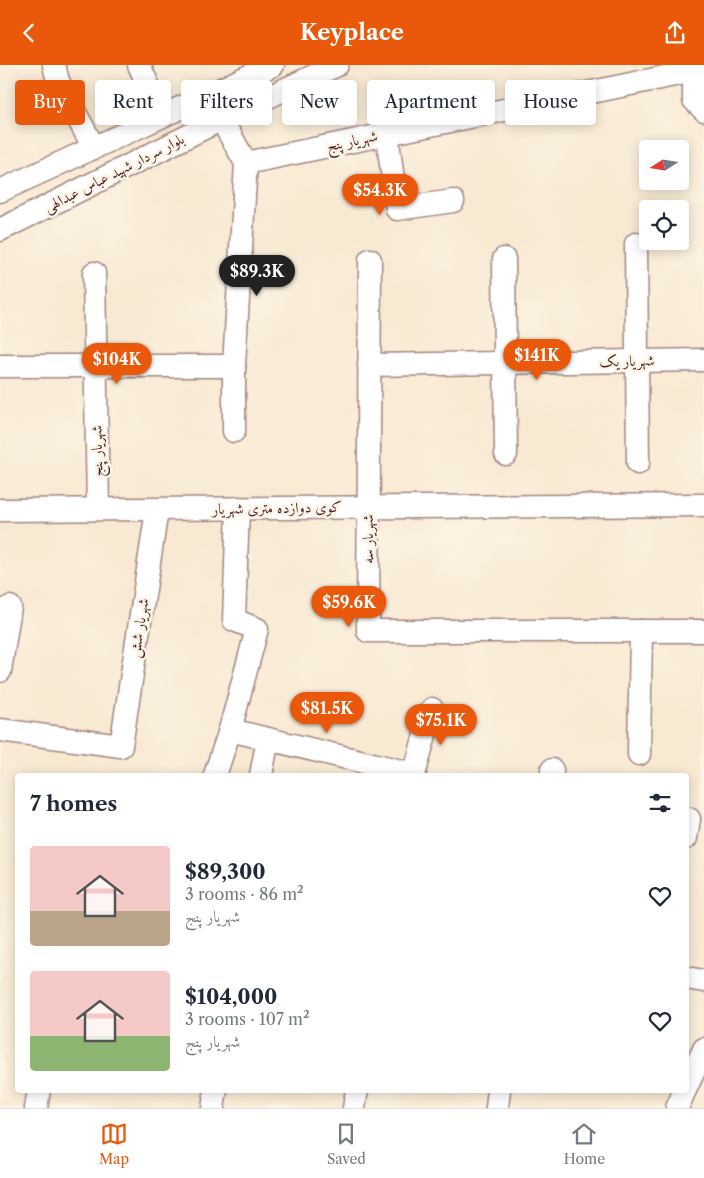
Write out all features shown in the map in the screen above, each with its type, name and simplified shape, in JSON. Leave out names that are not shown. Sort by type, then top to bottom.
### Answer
[{"type":"street","points":[[54,65],[58,81],[94,147]]},
{"type":"street","points":[[139,65],[146,80]]},
{"type":"street","name":"بلوار سردار شهید عباس عبدالهی","points":[[171,112],[273,65]]},
{"type":"street","name":"بلوار سردار شهید عباس عبدالهی","points":[[272,95],[337,65]]},
{"type":"street","points":[[694,68],[694,100],[704,110]]},
{"type":"street","name":"شهریار پنج","points":[[246,163],[694,68]]},
{"type":"street","name":"بلوار سردار شهید عباس عبدالهی","points":[[0,191],[142,125]]},
{"type":"street","name":"بلوار سردار شهید عباس عبدالهی","points":[[0,230],[209,125]]},
{"type":"street","points":[[224,125],[246,163],[234,366],[234,431]]},
{"type":"street","points":[[387,134],[397,209],[453,201]]},
{"type":"street","points":[[636,244],[638,463]]},
{"type":"street","points":[[504,259],[506,454]]},
{"type":"street","name":"شهریار سه","points":[[370,260],[368,631],[704,631]]},
{"type":"street","name":"شهریار پنج","points":[[94,273],[98,509]]},
{"type":"street","name":"شهریار یک","points":[[369,365],[704,360]]},
{"type":"street","points":[[0,366],[234,366]]},
{"type":"street","name":"کوی دوازده متری شهریار","points":[[0,510],[704,505]]},
{"type":"street","points":[[216,773],[230,730],[257,629],[234,620],[238,508]]},
{"type":"street","name":"شهریار شش","points":[[0,730],[122,746],[157,510]]},
{"type":"street","points":[[0,671],[10,607]]},
{"type":"street","points":[[639,754],[641,631]]},
{"type":"street","points":[[414,773],[432,709]]},
{"type":"street","points":[[230,730],[410,773]]},
{"type":"street","points":[[261,773],[268,739]]},
{"type":"street","points":[[689,978],[704,981]]},
{"type":"street","points":[[689,1082],[704,1049]]},
{"type":"street","points":[[36,1108],[38,1093]]},
{"type":"street","points":[[213,1108],[216,1093]]},
{"type":"street","points":[[354,1108],[356,1093]]},
{"type":"street","points":[[496,1108],[499,1093]]},
{"type":"street","points":[[677,1108],[684,1093]]}]
